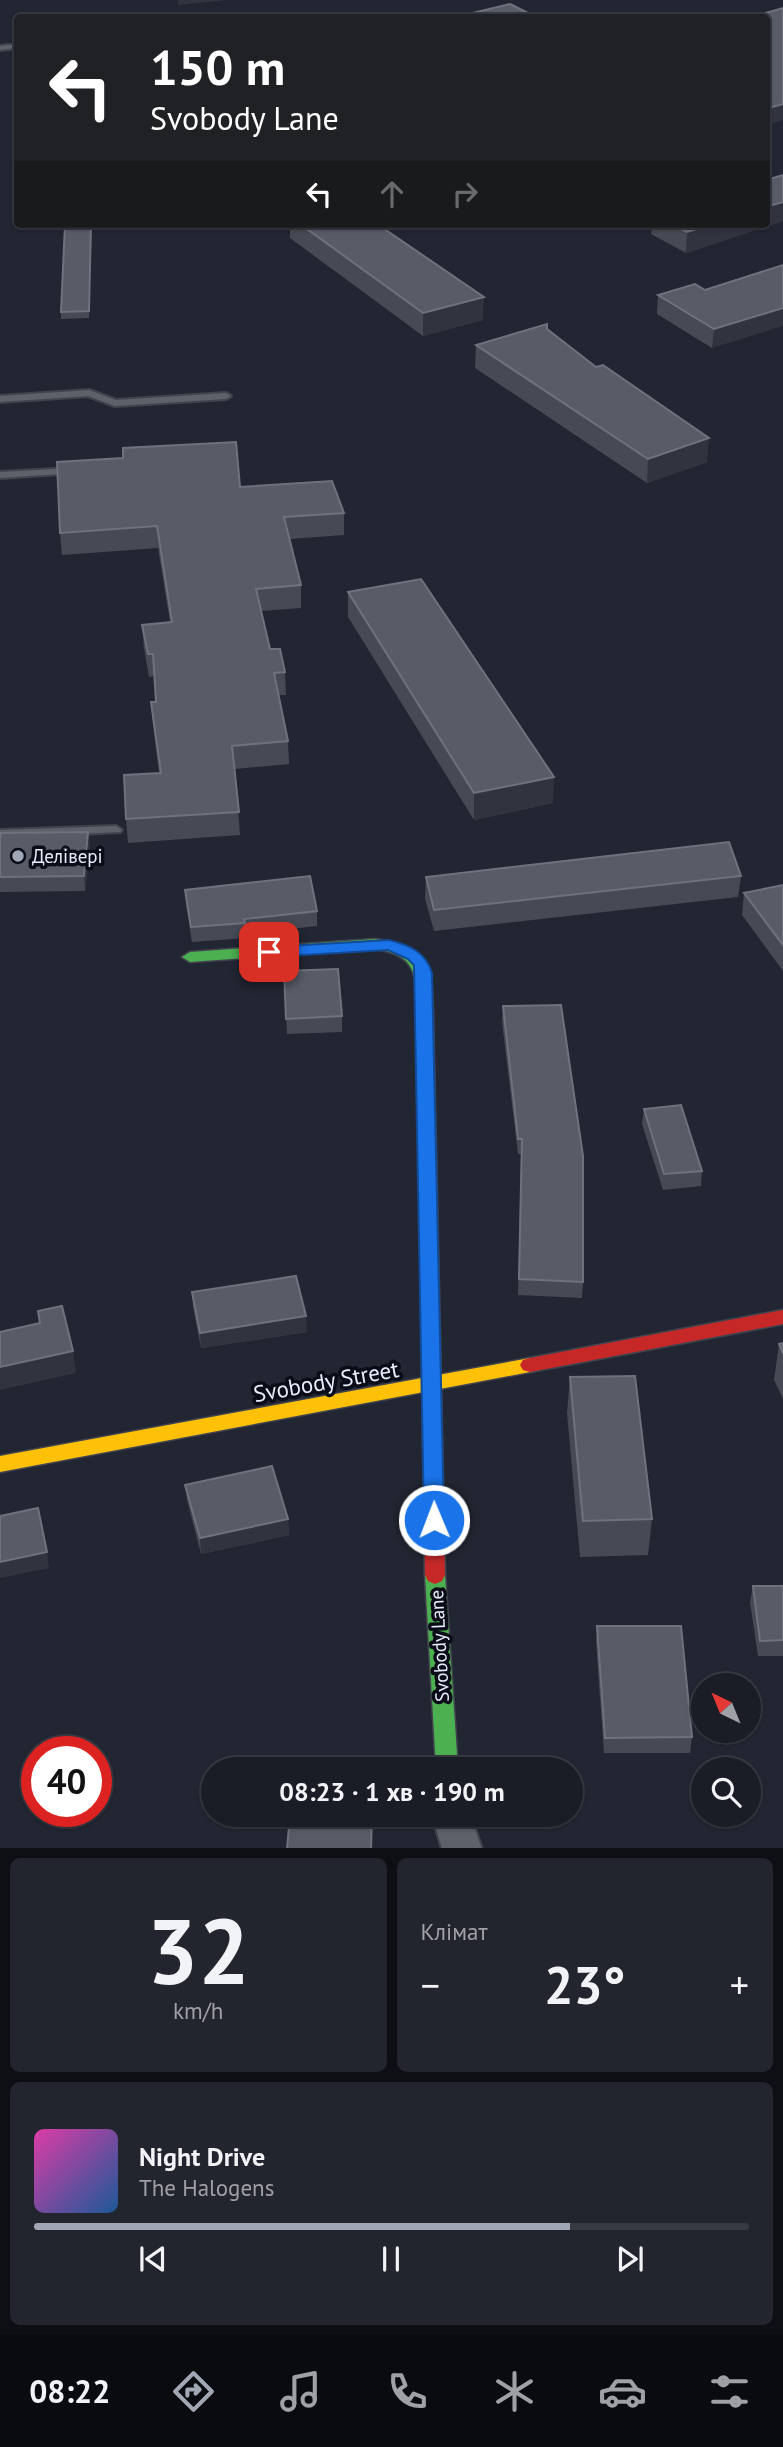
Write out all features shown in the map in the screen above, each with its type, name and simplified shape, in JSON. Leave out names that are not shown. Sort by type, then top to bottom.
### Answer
[{"type":"street","name":"Svobody Lane","points":[[190,957],[375,944],[403,949],[421,964],[424,987],[435,1573],[445,1757]]},
{"type":"street","name":"Svobody Street","points":[[0,1464],[783,1317]]},
{"type":"street","points":[[454,1827],[462,1848]]},
{"type":"lane","points":[[0,399],[89,393],[115,403],[226,396]]},
{"type":"lane","points":[[0,475],[80,470]]},
{"type":"lane","points":[[0,834],[116,830]]},
{"type":"building","points":[[510,4],[530,14],[469,14]]},
{"type":"building","points":[[783,8],[783,104],[770,108],[770,14],[762,14]]},
{"type":"building","points":[[783,175],[783,202],[770,206],[770,179]]},
{"type":"building","points":[[65,228],[91,228],[89,311],[61,312]]},
{"type":"building","points":[[306,228],[383,228],[484,297],[423,313]]},
{"type":"building","points":[[680,228],[700,228],[687,232]]},
{"type":"building","points":[[783,265],[783,308],[714,329],[658,295],[695,284],[705,290]]},
{"type":"building","points":[[547,324],[547,329],[596,367],[603,365],[709,438],[648,459],[476,345]]},
{"type":"building","points":[[236,442],[240,487],[332,481],[344,513],[284,517],[301,585],[256,589],[270,649],[280,649],[285,672],[274,673],[288,741],[232,746],[239,812],[126,819],[124,775],[161,773],[151,702],[156,702],[153,654],[148,654],[142,625],[172,622],[157,526],[60,533],[57,462],[123,458],[123,448]]},
{"type":"building","points":[[421,579],[554,777],[474,793],[348,592]]},
{"type":"building","points":[[88,832],[84,876],[0,877],[1,833]]},
{"type":"building","points":[[729,842],[741,876],[434,910],[426,877]]},
{"type":"building","points":[[310,876],[317,911],[244,919],[245,923],[191,927],[185,890]]},
{"type":"building","points":[[783,885],[783,945],[744,893]]},
{"type":"building","points":[[338,969],[342,1016],[286,1019],[284,971]]},
{"type":"building","points":[[561,1005],[583,1156],[583,1282],[519,1279],[522,1139],[518,1139],[503,1006]]},
{"type":"building","points":[[681,1105],[702,1171],[664,1174],[644,1109]]},
{"type":"building","points":[[296,1276],[306,1316],[200,1333],[192,1292]]},
{"type":"building","points":[[62,1306],[73,1351],[0,1367],[0,1332],[40,1323],[38,1311]]},
{"type":"building","points":[[635,1376],[652,1519],[583,1521],[570,1377]]},
{"type":"building","points":[[272,1466],[288,1519],[200,1538],[185,1485]]},
{"type":"building","points":[[38,1508],[47,1552],[0,1562],[0,1516]]},
{"type":"building","points":[[753,1586],[783,1586],[783,1640],[760,1641]]},
{"type":"building","points":[[597,1626],[681,1626],[691,1737],[605,1738]]},
{"type":"building","points":[[289,1827],[372,1827],[371,1848],[287,1848]]},
{"type":"traffic: fast","points":[[190,957],[375,944],[392,946],[405,951],[419,965],[424,986],[425,1015]]},
{"type":"traffic: fast","points":[[435,1575],[446,1757]]},
{"type":"traffic: slow","points":[[0,1464],[530,1365]]},
{"type":"traffic: jam","points":[[425,1015],[435,1575]]},
{"type":"traffic: jam","points":[[530,1365],[783,1317]]},
{"type":"place","name":"Делівері","points":[[18,856]]},
{"type":"route","points":[[269,952],[389,945],[414,955],[424,973],[434,1520]]}]
